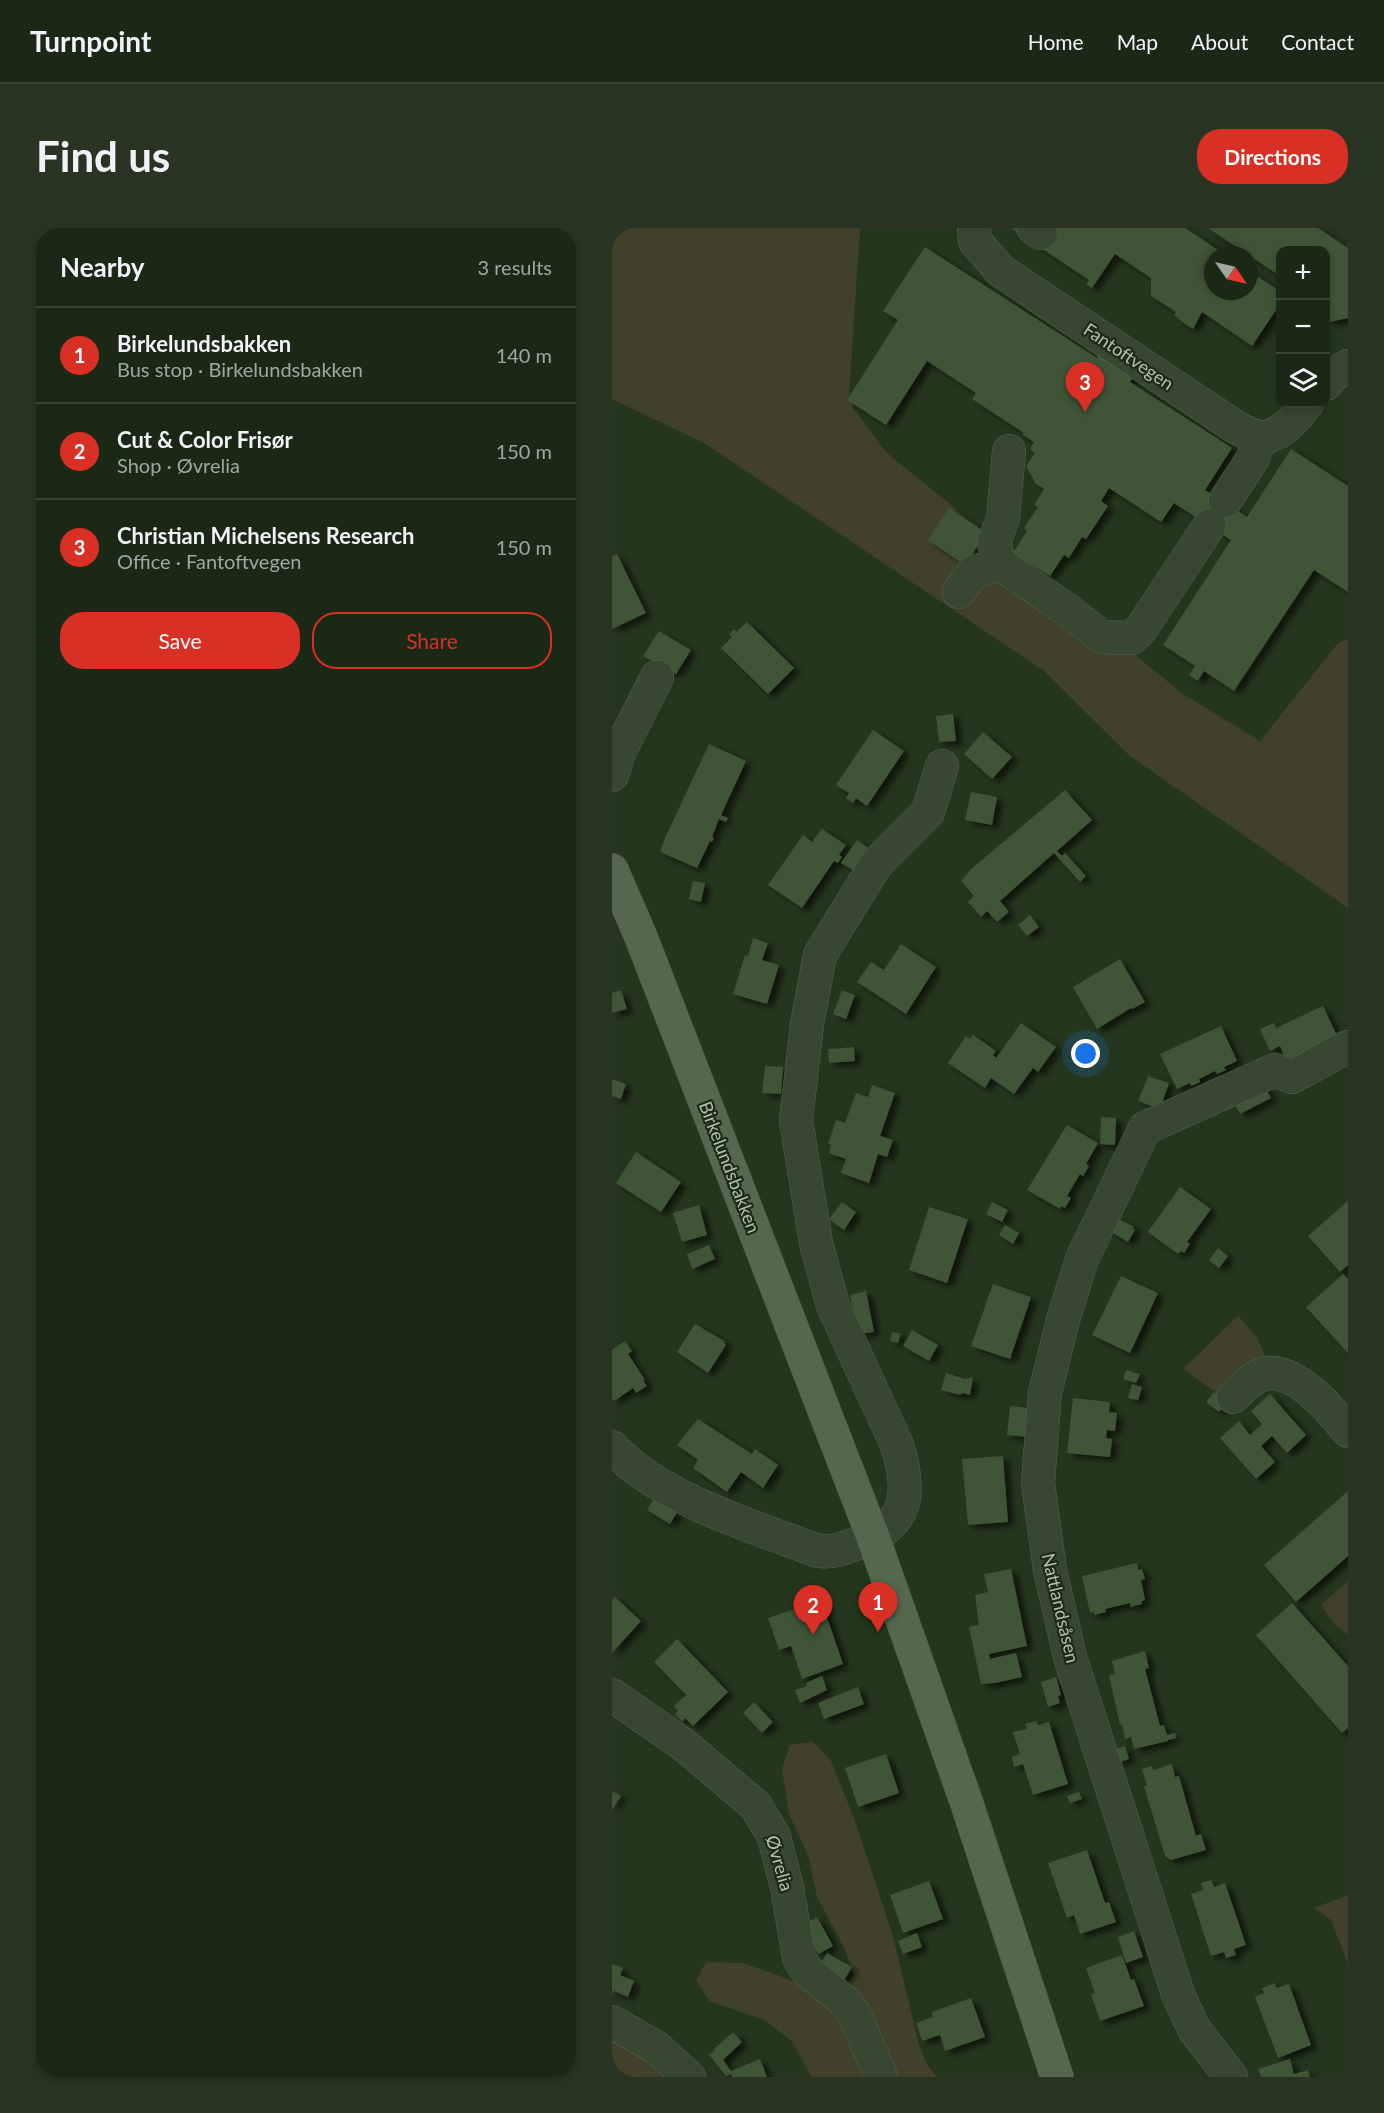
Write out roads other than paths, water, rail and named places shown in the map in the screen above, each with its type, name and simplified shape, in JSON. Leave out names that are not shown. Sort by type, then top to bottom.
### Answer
[{"type":"main road","name":"Birkelundsbakken","points":[[612,870],[646,948],[873,1538],[967,1804],[1057,2077]]},
{"type":"street","name":"Fantoftvegen","points":[[974,228],[975,241],[1001,271],[1234,426],[1260,438]]},
{"type":"street","points":[[1330,379],[1348,366]]},
{"type":"street","points":[[1009,451],[1003,518],[994,543],[999,564],[1070,611],[1102,637],[1132,638],[1141,629],[1253,458],[1260,438],[1273,435],[1288,425],[1303,408]]},
{"type":"street","points":[[959,592],[974,572],[999,564]]},
{"type":"street","points":[[612,775],[619,752],[657,677]]},
{"type":"street","points":[[616,1454],[644,1475],[690,1499],[726,1516],[818,1551],[831,1552],[873,1538],[890,1526],[901,1510],[905,1492],[904,1469],[897,1445],[833,1306],[816,1243],[796,1120],[807,1024],[820,955],[876,864],[928,812],[942,766]]},
{"type":"street","name":"Nattlandsåsen","points":[[1231,2077],[1194,2029],[1178,1994],[1070,1657],[1050,1570],[1038,1483],[1045,1393],[1063,1320],[1082,1259],[1145,1128],[1275,1070],[1292,1077],[1347,1047]]},
{"type":"street","points":[[1233,1397],[1255,1378],[1267,1373],[1284,1377],[1309,1389],[1348,1431]]},
{"type":"street","name":"Øvrelia","points":[[612,1695],[684,1745],[756,1806],[774,1837],[788,1887],[799,1958],[807,1971],[843,2000],[855,2015],[881,2077]]},
{"type":"street","points":[[612,2022],[657,2048],[689,2077]]},
{"type":"place","name":"Christian Michelsens Research","points":[[1085,412]]},
{"type":"place","name":"Birkelundsbakken","points":[[878,1632]]},
{"type":"place","name":"Cut & Color Frisør","points":[[813,1635]]}]
